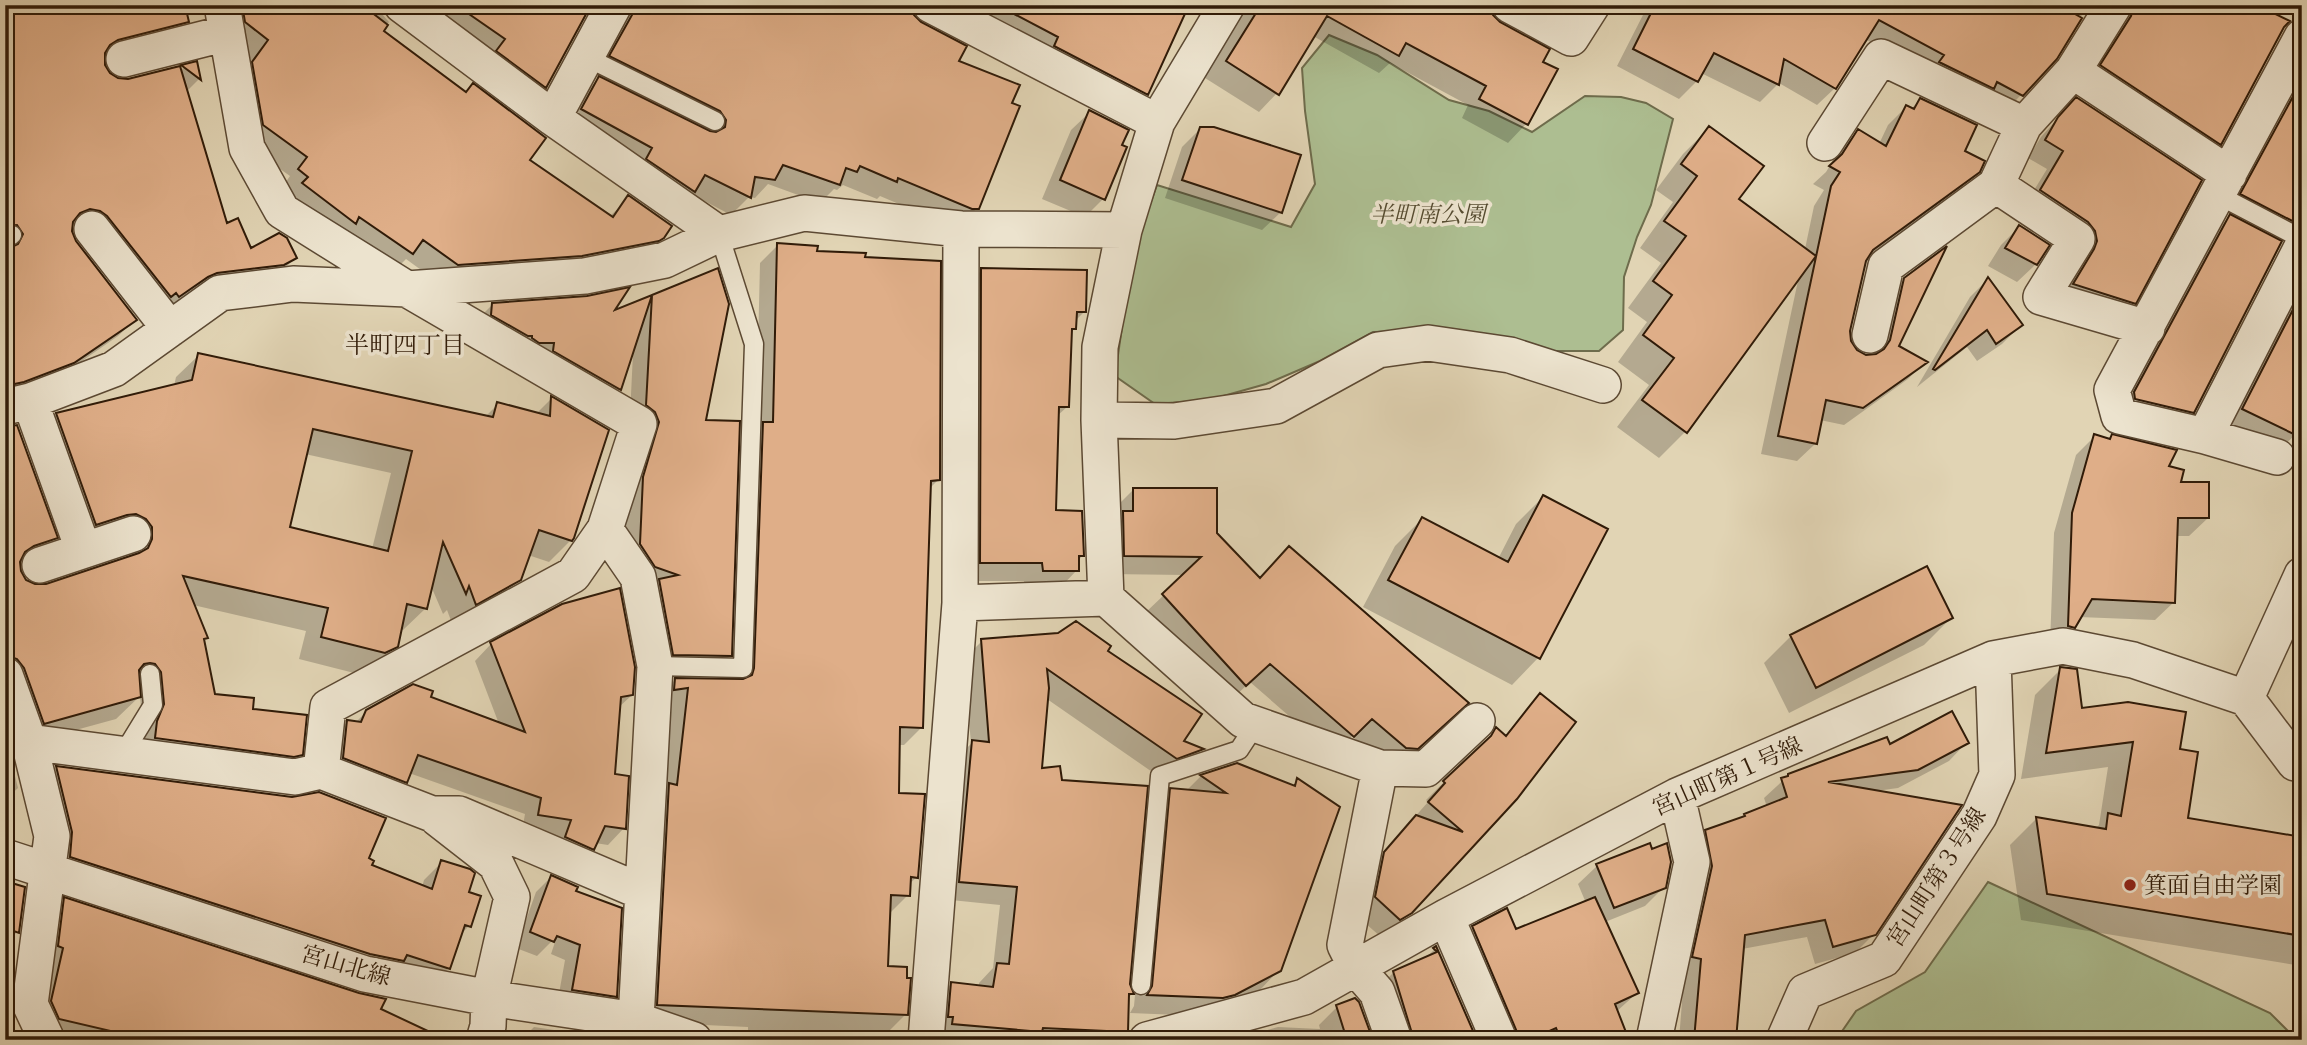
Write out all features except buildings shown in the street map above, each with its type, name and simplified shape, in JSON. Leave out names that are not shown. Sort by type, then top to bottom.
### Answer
[{"type":"street","points":[[402,5],[553,118],[719,234]]},
{"type":"street","points":[[553,118],[614,5]]},
{"type":"street","points":[[931,5],[1157,122]]},
{"type":"street","points":[[1106,597],[1099,420],[1100,347],[1124,230],[1157,122],[1227,5]]},
{"type":"street","points":[[1510,5],[1572,38],[1592,5]]},
{"type":"street","points":[[1870,335],[1886,266],[1997,185],[2024,125],[2073,71],[2114,5]]},
{"type":"street","points":[[124,59],[225,19],[247,148],[282,211],[407,289],[639,424],[605,529],[573,575],[328,707],[321,771]]},
{"type":"street","points":[[2277,457],[2205,436],[2119,416],[2112,390],[2302,37]]},
{"type":"street","points":[[1825,143],[1881,57],[2024,125]]},
{"type":"street","points":[[2073,71],[2224,185]]},
{"type":"street","points":[[1997,185],[2077,239],[2041,297],[2147,328]]},
{"type":"street","points":[[83,549],[18,404],[114,369],[220,293],[293,284],[407,289],[585,276],[665,260],[719,234],[804,213],[961,229],[1124,230]]},
{"type":"street","points":[[92,229],[170,329]]},
{"type":"street","points":[[926,1040],[960,603],[961,229]]},
{"type":"street","points":[[2205,436],[2302,247]]},
{"type":"street","points":[[1099,420],[1174,421],[1276,406],[1378,350],[1427,342],[1510,355],[1603,385]]},
{"type":"street","points":[[605,529],[638,577],[655,666],[636,1020]]},
{"type":"street","points":[[40,565],[133,534]]},
{"type":"street","points":[[2302,575],[2246,698],[2295,763],[2302,764]]},
{"type":"street","points":[[960,603],[1106,597],[1243,720],[1380,768],[1426,769],[1477,721]]},
{"type":"street","name":"宮山町第１号線","points":[[1147,1040],[1304,997],[1446,917],[1677,796],[1993,659],[2063,646],[2133,660],[2246,698]]},
{"type":"street","name":"宮山町第３号線","points":[[1784,1040],[1805,992],[1884,959],[1979,816],[1997,775],[1993,659]]},
{"type":"street","points":[[5,675],[29,742],[52,836],[30,1004],[50,1038]]},
{"type":"street","points":[[29,742],[295,777],[321,771],[432,814],[496,864],[512,897],[489,998],[488,1027],[484,1040]]},
{"type":"street","points":[[1380,768],[1345,945],[1357,969],[1377,992],[1394,1040]]},
{"type":"street","points":[[1654,1040],[1692,862],[1677,796]]},
{"type":"street","points":[[432,814],[460,814],[642,892]]},
{"type":"street","name":"宮山北線","points":[[5,857],[365,974],[489,998],[636,1020],[694,1039]]},
{"type":"street","points":[[1446,917],[1499,1040]]},
{"type":"street","points":[[694,1039],[709,1040]]},
{"type":"lane","points":[[586,57],[715,121]]},
{"type":"lane","points":[[2224,185],[2302,239]]},
{"type":"lane","points":[[655,666],[743,668],[754,344],[719,234]]},
{"type":"lane","points":[[123,754],[153,705],[150,674]]},
{"type":"lane","points":[[1142,985],[1160,776],[1239,750],[1256,724]]},
{"type":"green space","name":"半町南公園","points":[[1329,35],[1377,55],[1449,100],[1489,111],[1532,132],[1585,96],[1621,97],[1646,103],[1673,119],[1651,205],[1624,277],[1623,330],[1599,351],[1552,351],[1430,331],[1373,332],[1320,361],[1266,384],[1209,400],[1155,404],[1115,376],[1139,235],[1157,185],[1291,227],[1315,184],[1302,68]]},
{"type":"green space","points":[[1988,882],[2270,1013],[2297,1040],[1836,1040],[1856,1011],[1925,972]]},
{"type":"place","name":"箕面自由学園","points":[[2130,885]]},
{"type":"district","name":"半町四丁目","points":[[405,345]]}]
